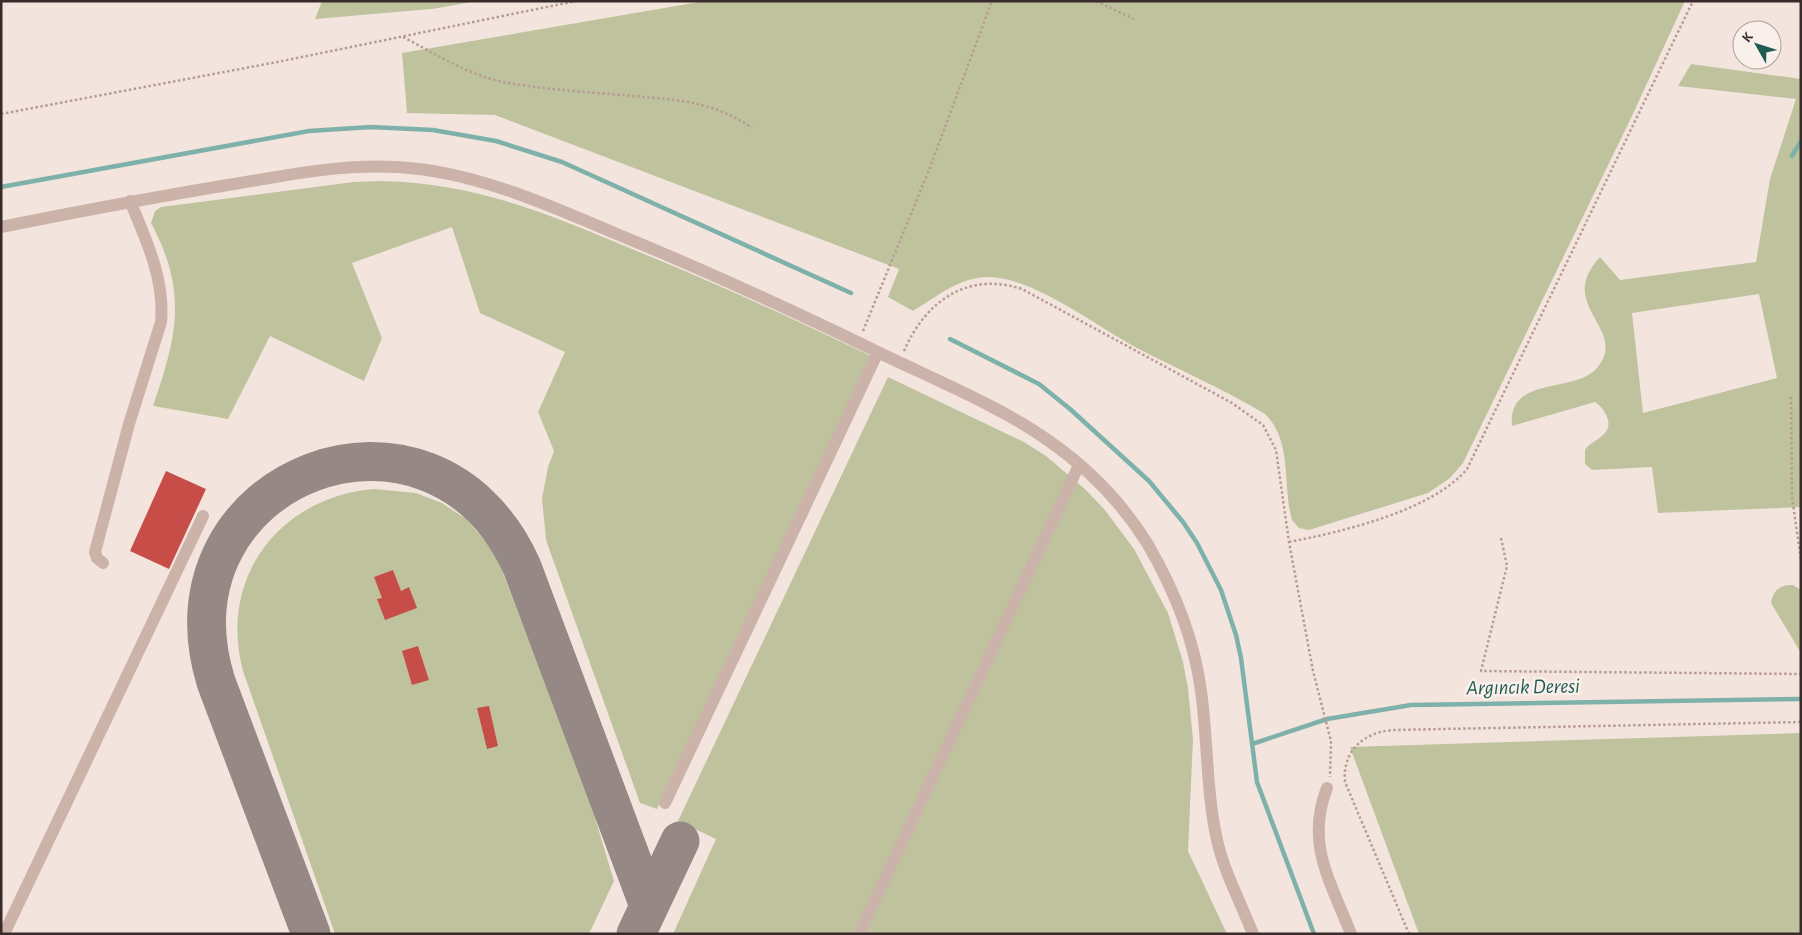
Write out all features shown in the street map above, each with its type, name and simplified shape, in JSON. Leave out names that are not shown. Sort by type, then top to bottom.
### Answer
[{"type":"lane","points":[[1,227],[130,201],[339,168],[398,167],[443,173],[485,183],[585,220],[713,275],[858,342],[1018,421],[1052,442],[1115,499],[1136,526],[1160,566],[1182,612],[1190,636],[1201,686],[1208,785],[1218,846],[1253,934]]},
{"type":"lane","points":[[103,563],[97,558],[95,552],[129,424],[161,322],[162,308],[159,279],[130,201]]},
{"type":"lane","points":[[665,803],[878,352]]},
{"type":"lane","points":[[859,934],[1079,465]]},
{"type":"lane","points":[[4,934],[202,516]]},
{"type":"lane","points":[[1327,788],[1318,822],[1319,848],[1351,934]]},
{"type":"path","points":[[1,114],[401,37],[576,1]]},
{"type":"path","points":[[858,342],[929,170],[992,1]]},
{"type":"path","points":[[1096,1],[1134,19]]},
{"type":"path","points":[[1289,542],[1354,526],[1409,507],[1442,492],[1467,469],[1693,1]]},
{"type":"path","points":[[401,37],[458,67],[488,78],[518,84],[693,102],[725,111],[752,128]]},
{"type":"path","points":[[901,363],[910,339],[922,319],[947,297],[970,287],[989,283],[1022,289],[1232,403],[1263,425],[1276,450],[1289,542],[1312,672],[1331,741],[1332,766],[1327,788]]},
{"type":"path","points":[[1791,397],[1792,497],[1801,560]]},
{"type":"path","points":[[1501,538],[1507,566],[1481,672],[1801,674]]},
{"type":"path","points":[[1409,934],[1345,782],[1348,758],[1352,750],[1364,738],[1383,731],[1394,730],[1801,722]]},
{"type":"green space","points":[[322,1],[477,1],[432,9],[315,19]]},
{"type":"green space","points":[[705,1],[1685,1],[1631,118],[1463,463],[1450,478],[1428,493],[1309,530],[1299,528],[1292,520],[1280,437],[1274,425],[1265,414],[1218,388],[1137,348],[1044,294],[1006,279],[978,278],[958,284],[913,311],[888,297],[899,269],[495,115],[407,113],[402,53]]},
{"type":"green space","points":[[1691,64],[1801,79],[1801,507],[1658,513],[1652,467],[1592,470],[1585,464],[1585,450],[1607,431],[1608,427],[1605,413],[1595,402],[1512,426],[1513,410],[1520,399],[1531,392],[1587,376],[1597,368],[1605,354],[1605,341],[1588,303],[1585,290],[1588,274],[1600,257],[1620,280],[1756,262],[1770,179],[1796,99],[1678,86]],"holes":[[[1759,294],[1777,378],[1643,413],[1632,313]]]},
{"type":"green space","points":[[381,181],[448,187],[510,202],[540,212],[692,274],[871,356],[657,809],[640,803],[546,540],[542,498],[548,467],[554,451],[538,412],[565,352],[480,313],[452,227],[352,263],[382,338],[364,381],[270,336],[228,419],[153,406],[168,358],[175,314],[170,271],[163,248],[151,223],[155,211],[161,207],[353,182]]},
{"type":"green space","points":[[888,377],[1024,442],[1046,456],[1086,490],[1104,509],[1134,549],[1168,613],[1183,662],[1188,688],[1193,740],[1188,851],[1227,934],[673,934],[716,839],[678,821]]},
{"type":"green space","points":[[374,489],[416,493],[442,503],[466,519],[495,552],[589,798],[614,881],[589,934],[335,934],[243,671],[238,637],[240,604],[248,575],[264,548],[284,526],[310,508],[340,495]]},
{"type":"green space","points":[[1793,585],[1801,590],[1801,653],[1771,603],[1778,589]]},
{"type":"green space","points":[[1801,733],[1801,934],[1419,934],[1350,747]]},
{"type":"building","points":[[166,471],[206,489],[169,569],[130,551]]},
{"type":"building","points":[[393,570],[401,591],[409,587],[417,608],[385,620],[377,599],[382,598],[374,577]]},
{"type":"building","points":[[418,646],[429,680],[412,685],[402,651]]},
{"type":"building","points":[[489,706],[498,746],[487,749],[477,708]]},
{"type":"waterway","points":[[1,187],[309,131],[371,127],[433,130],[496,141],[562,162],[851,293]]},
{"type":"waterway","points":[[1792,156],[1801,141]]},
{"type":"waterway","points":[[950,339],[1039,384],[1070,409],[1149,481],[1183,522],[1197,543],[1221,590],[1236,635],[1241,658],[1257,782],[1314,934]]},
{"type":"waterway","name":"Argıncık Deresi","points":[[1252,744],[1327,719],[1411,705],[1801,699]]},
{"type":"taxiway","points":[[311,934],[216,682],[207,610],[224,549],[261,503],[312,473],[369,462],[428,472],[481,506],[522,567],[649,906]]},
{"type":"taxiway","points":[[636,934],[680,841]]}]
